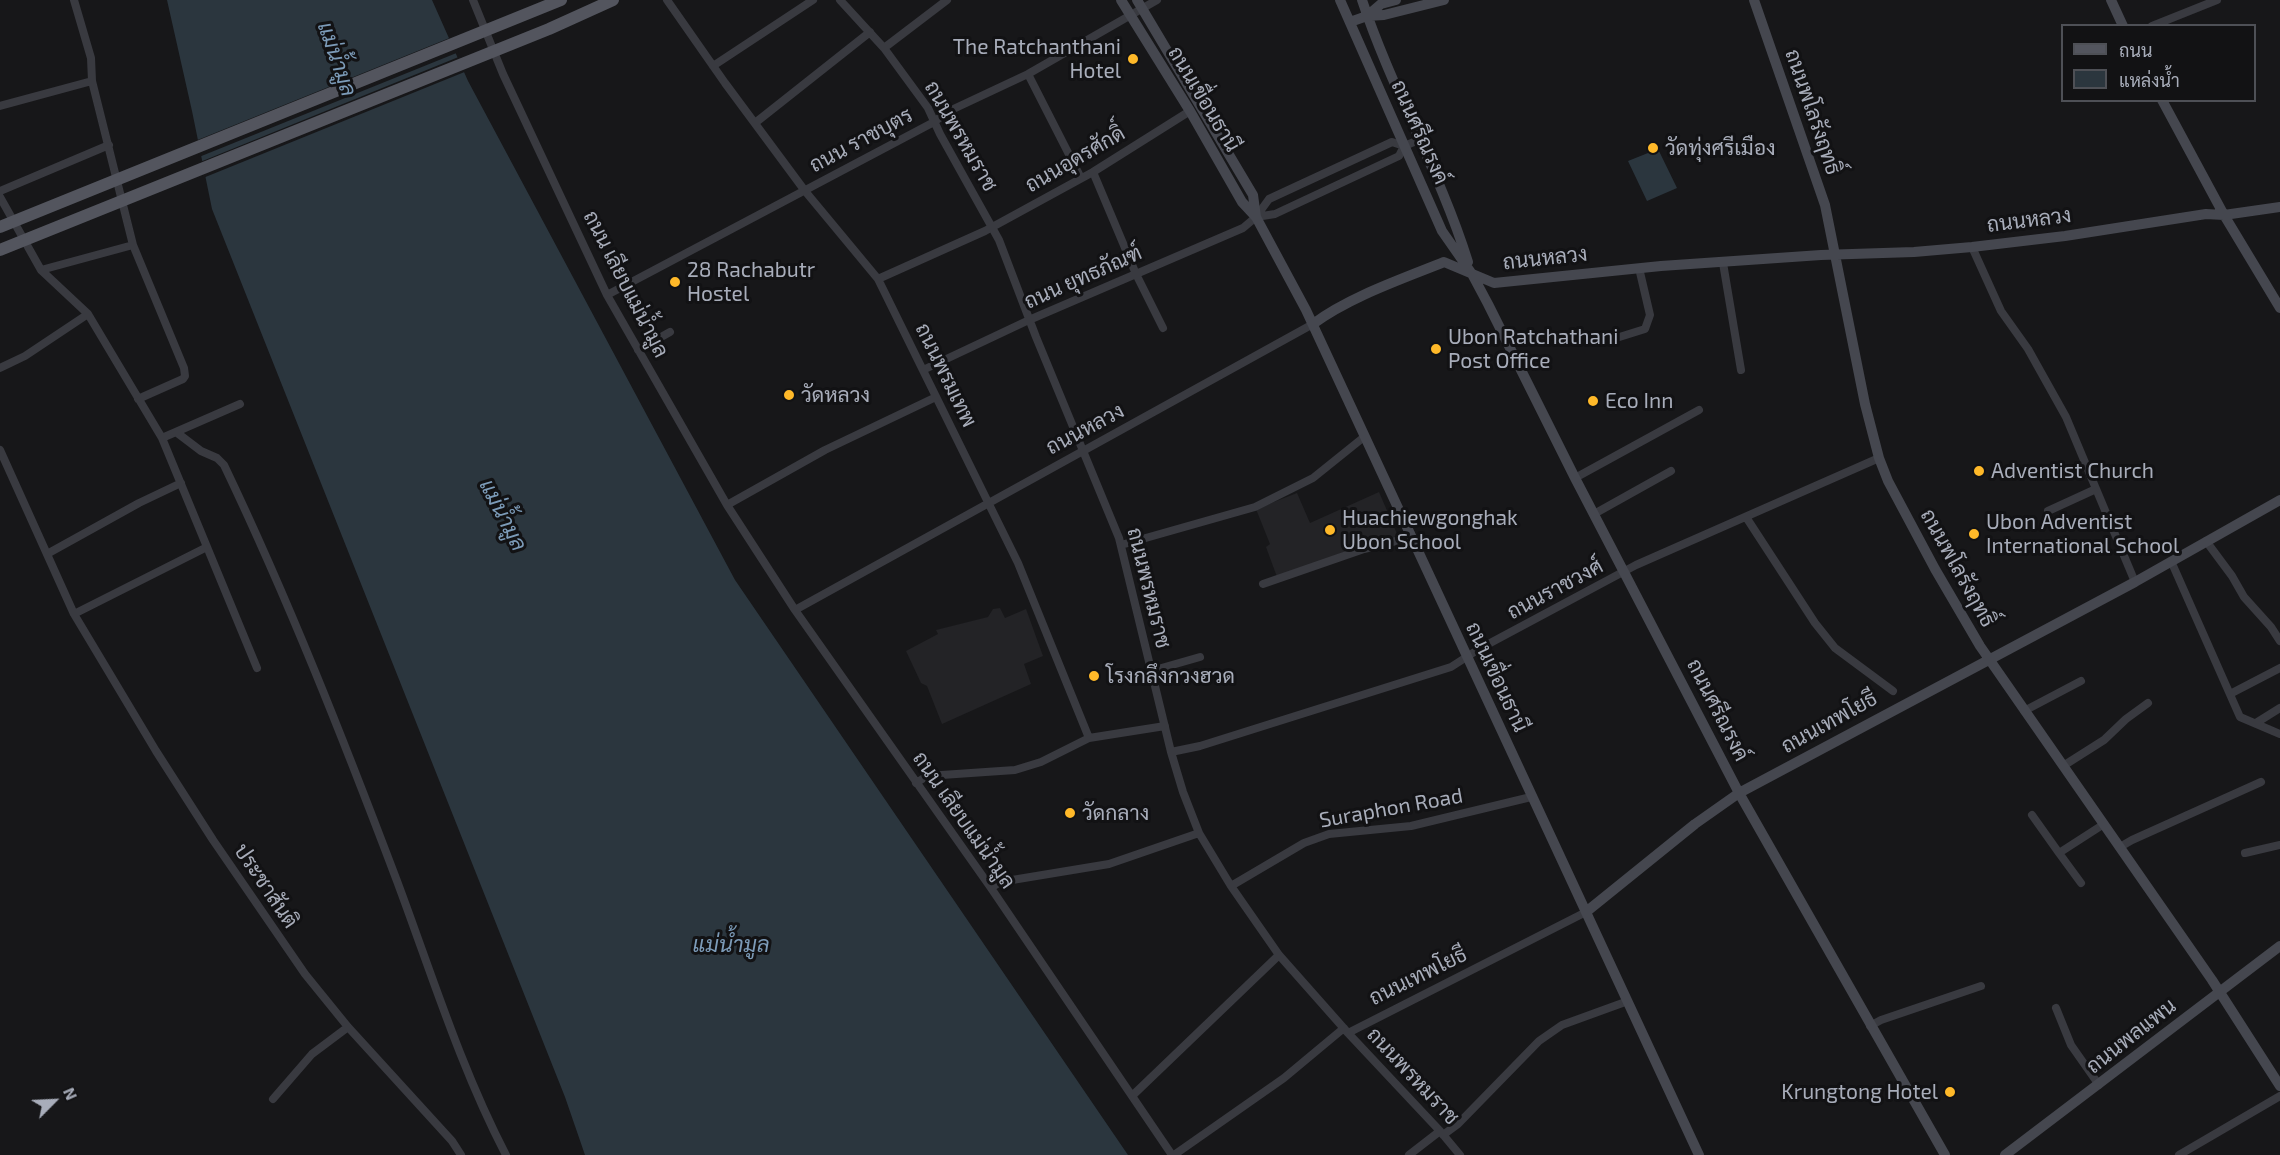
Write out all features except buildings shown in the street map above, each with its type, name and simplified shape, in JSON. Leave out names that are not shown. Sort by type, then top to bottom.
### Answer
[{"type":"main road","points":[[0,227],[561,0]]},
{"type":"main road","points":[[0,250],[549,29],[613,0]]},
{"type":"street","points":[[74,0],[92,58],[92,81],[133,245],[184,368],[183,379],[138,399]]},
{"type":"street","name":"ถนน เลียบแม่น้ำมูล","points":[[472,0],[503,74],[607,295],[727,506],[795,610],[991,888],[1173,1155]]},
{"type":"street","name":"ถนนพรมเทพ","points":[[667,0],[805,191],[878,279],[1018,563],[1089,738]]},
{"type":"street","points":[[713,66],[813,0]]},
{"type":"street","name":"ถนนพรหมราช","points":[[840,0],[884,48],[928,108],[993,227],[1083,452],[1109,510],[1121,545],[1171,752],[1199,833],[1279,955],[1460,1155]]},
{"type":"street","points":[[884,48],[947,0]]},
{"type":"street","name":"ถนนเขื่อนธานี","points":[[1122,0],[1242,202],[1256,217],[1313,324],[1699,1155]]},
{"type":"street","name":"ถนน ราชบุตร","points":[[607,295],[934,122],[947,112],[1028,74],[1131,16],[1140,4],[1157,0]]},
{"type":"street","name":"ถนนศรีณรงค์","points":[[1340,0],[1442,231],[1472,274],[1739,794],[1945,1155]]},
{"type":"street","name":"ถนนศรีณรงค์","points":[[1362,0],[1456,224],[1472,274]]},
{"type":"street","points":[[1367,16],[1381,4],[1396,0]]},
{"type":"street","points":[[1350,22],[1367,16],[1384,15],[1444,0]]},
{"type":"street","name":"ถนนพโลรังฤทธิ์","points":[[1754,0],[1825,205],[1865,404],[1879,458],[1888,481],[1935,569],[1989,659],[2220,992],[2280,1086]]},
{"type":"street","points":[[2111,0],[2122,24]]},
{"type":"street","points":[[2157,24],[2217,0]]},
{"type":"street","name":"ถนนเขื่อนธานี","points":[[1140,4],[1253,195],[1256,217]]},
{"type":"street","points":[[755,123],[870,32]]},
{"type":"street","points":[[1028,74],[1081,178]]},
{"type":"street","points":[[0,106],[92,81]]},
{"type":"street","points":[[2163,102],[2224,215],[2280,308]]},
{"type":"street","points":[[1190,111],[1200,104]]},
{"type":"street","name":"ถนนอุดรศักดิ์","points":[[878,279],[993,227],[1093,172],[1190,111]]},
{"type":"street","points":[[1256,217],[1269,199],[1392,142],[1404,146],[1419,140]]},
{"type":"street","points":[[0,191],[109,145]]},
{"type":"street","points":[[1256,217],[1279,212],[1399,156],[1404,146]]},
{"type":"street","points":[[1093,172],[1136,274],[1163,328]]},
{"type":"street","points":[[0,196],[41,270],[88,314],[162,438],[256,668]]},
{"type":"street","name":"ถนนหลวง","points":[[795,610],[1313,324],[1324,315],[1444,262],[1494,283],[1639,268],[1972,247],[2065,236],[2206,214],[2224,215],[2280,207]]},
{"type":"street","name":"ถนน ยุทธภัณฑ์","points":[[923,370],[1029,320],[1243,228],[1256,217]]},
{"type":"street","points":[[41,270],[133,245]]},
{"type":"street","points":[[1972,247],[2001,311],[2028,349],[2066,417],[2135,582]]},
{"type":"street","points":[[1723,263],[1741,370]]},
{"type":"street","points":[[1613,339],[1645,329],[1650,315],[1639,268]]},
{"type":"street","points":[[0,368],[24,356],[88,314]]},
{"type":"street","points":[[638,350],[670,332]]},
{"type":"street","points":[[727,506],[825,450],[936,397]]},
{"type":"street","points":[[162,438],[240,404]]},
{"type":"street","points":[[1575,478],[1699,410]]},
{"type":"street","points":[[176,432],[201,451],[217,458],[224,465],[258,536],[382,842],[477,1093],[506,1155]]},
{"type":"street","points":[[1121,545],[1255,507],[1313,478],[1364,437]]},
{"type":"street","name":"ประชาสันติ","points":[[0,450],[74,614],[156,751],[213,840],[298,964],[348,1027],[452,1141],[461,1155]]},
{"type":"street","name":"ถนนราชวงศ์","points":[[1171,752],[1200,746],[1451,667],[1625,572],[1879,458]]},
{"type":"street","points":[[1594,514],[1671,471]]},
{"type":"street","points":[[47,554],[138,503],[181,483]]},
{"type":"street","points":[[2048,511],[2096,489]]},
{"type":"street","name":"ถนนเทพโยธี","points":[[1173,1155],[1284,1078],[1346,1030],[1586,912],[1695,824],[1739,794],[2135,582],[2280,500]]},
{"type":"street","points":[[1746,517],[1815,623],[1835,648],[1893,691]]},
{"type":"street","points":[[1263,584],[1364,549],[1400,540],[1411,534]]},
{"type":"street","points":[[2206,541],[2232,576],[2244,597],[2271,627],[2280,641]]},
{"type":"street","points":[[74,614],[207,547]]},
{"type":"street","points":[[2171,561],[2240,717],[2280,734]]},
{"type":"street","points":[[1151,671],[1200,657]]},
{"type":"street","points":[[2230,694],[2280,668]]},
{"type":"street","points":[[2024,711],[2081,681]]},
{"type":"street","points":[[2062,766],[2104,740],[2126,719],[2148,703]]},
{"type":"street","points":[[2256,723],[2280,708]]},
{"type":"street","points":[[916,783],[927,776],[1015,770],[1041,762],[1089,738],[1165,726]]},
{"type":"street","points":[[2120,847],[2261,782]]},
{"type":"street","name":"Suraphon Road","points":[[1232,886],[1304,843],[1329,834],[1411,826],[1531,797]]},
{"type":"street","points":[[2032,815],[2081,883]]},
{"type":"street","points":[[2060,853],[2104,824]]},
{"type":"street","points":[[991,888],[1000,882],[1109,864],[1199,833]]},
{"type":"street","points":[[2245,853],[2280,845]]},
{"type":"street","name":"ถนนพลแพน","points":[[2005,1155],[2280,946]]},
{"type":"street","points":[[1132,1096],[1279,955]]},
{"type":"street","points":[[1870,1026],[1881,1020],[1981,987]]},
{"type":"street","points":[[1409,1155],[1458,1124],[1539,1041],[1562,1025],[1628,1001]]},
{"type":"street","points":[[2056,1008],[2071,1045],[2099,1085]]},
{"type":"street","points":[[273,1099],[312,1054],[348,1027]]},
{"type":"street","points":[[2179,1155],[2280,1096]]},
{"type":"shaded area","name":"Huachiewgonghak Ubon School","points":[[1379,492],[1398,536],[1361,546],[1277,577],[1266,547],[1270,544],[1256,509],[1297,493],[1310,523]]},
{"type":"shaded area","points":[[1000,608],[1005,618],[1026,609],[1043,656],[1024,664],[1031,684],[942,724],[927,686],[921,683],[906,651],[938,634],[936,630],[988,617],[993,609]]},
{"type":"water","name":"แม่น้ำมูล","points":[[167,0],[432,0],[468,81],[735,580],[1128,1155],[585,1155],[565,1097],[212,209]]},
{"type":"water","points":[[1658,149],[1677,188],[1647,201],[1628,161]]},
{"type":"pier","points":[[452,37],[459,52],[199,157],[195,141]]},
{"type":"pier","points":[[461,56],[467,71],[203,178],[200,162]]},
{"type":"place","name":"The Ratchanthani Hotel","points":[[1133,59]]},
{"type":"place","name":"วัดทุ่งศรีเมือง","points":[[1653,148]]},
{"type":"place","name":"28 Rachabutr Hostel","points":[[675,282]]},
{"type":"place","name":"Ubon Ratchathani Post Office","points":[[1436,349]]},
{"type":"place","name":"วัดหลวง","points":[[789,395]]},
{"type":"place","name":"Eco Inn","points":[[1593,401]]},
{"type":"place","name":"Adventist Church","points":[[1979,471]]},
{"type":"place","name":"Huachiewgonghak Ubon School","points":[[1330,530]]},
{"type":"place","name":"Ubon Adventist International School","points":[[1974,534]]},
{"type":"place","name":"โรงกลึงกวงฮวด","points":[[1094,676]]},
{"type":"place","name":"วัดกลาง","points":[[1070,813]]},
{"type":"place","name":"Krungtong Hotel","points":[[1950,1092]]}]
